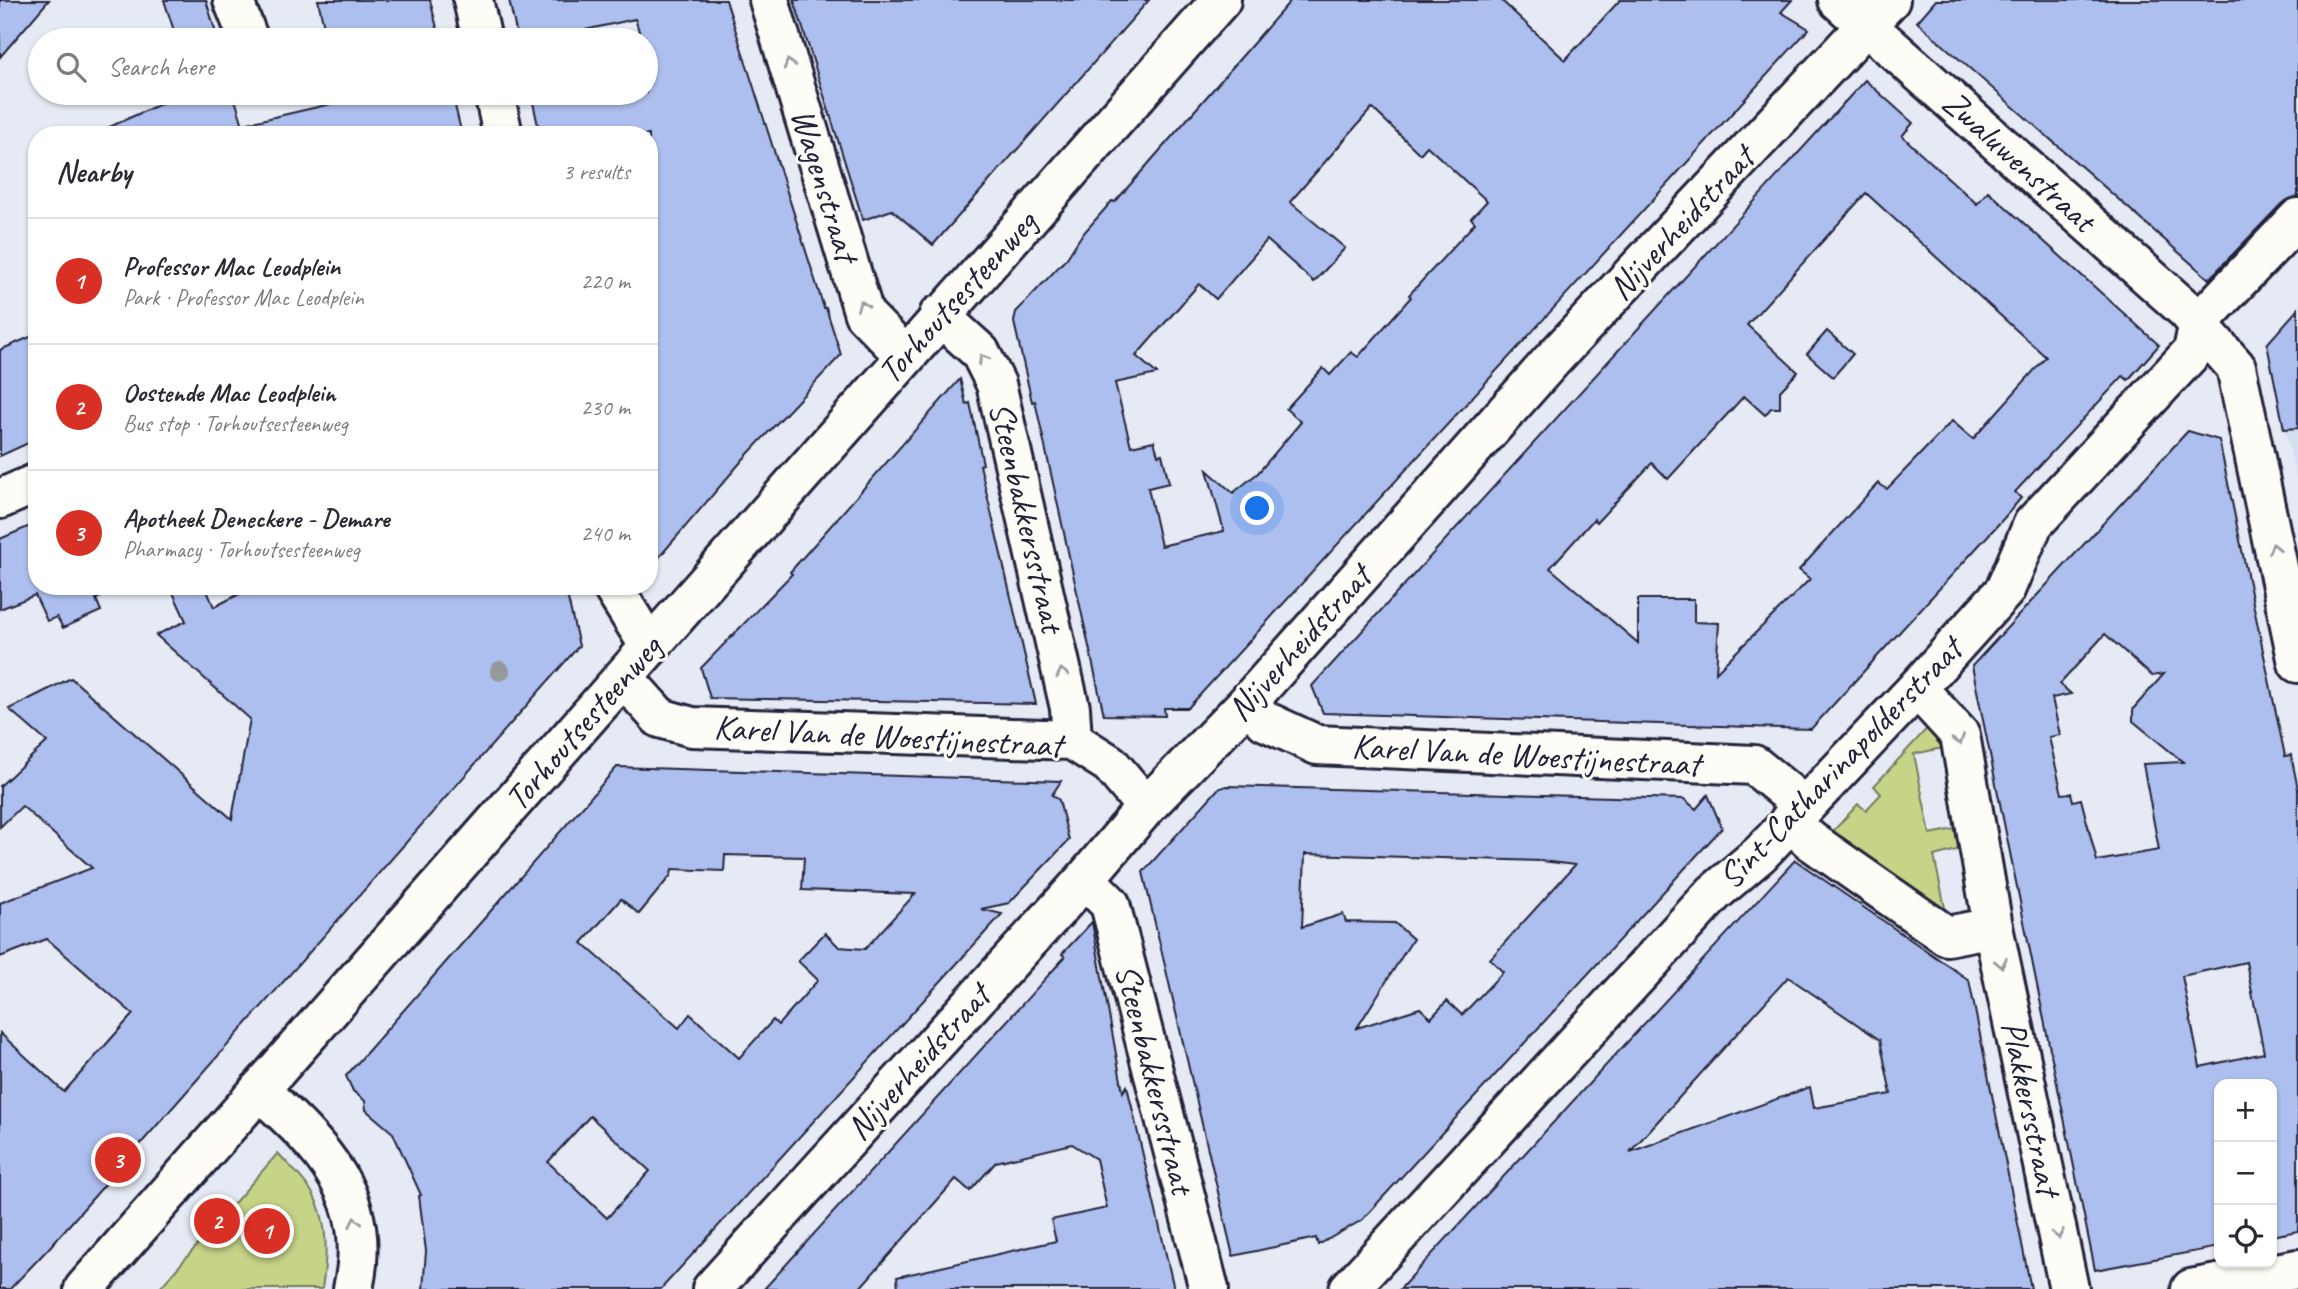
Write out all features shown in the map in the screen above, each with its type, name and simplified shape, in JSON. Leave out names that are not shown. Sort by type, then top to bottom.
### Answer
[{"type":"street","points":[[233,0],[244,28]]},
{"type":"street","points":[[473,0],[479,28]]},
{"type":"street","name":"Wagenstraat","points":[[769,0],[864,314],[905,356]]},
{"type":"street","name":"Torhoutsesteenweg","points":[[84,1289],[624,678],[939,315],[1221,0]]},
{"type":"street","name":"Zwaluwenstraat","points":[[1839,0],[1879,13],[2199,322],[2236,367],[2298,663]]},
{"type":"street","name":"Nijverheidstraat","points":[[712,1289],[1086,879],[1146,807],[1247,703],[1552,360],[1879,13]]},
{"type":"street","points":[[497,105],[501,126]]},
{"type":"street","name":"Sint-Catharinapolderstraat","points":[[1349,1289],[1714,893],[1760,854],[1917,688],[2005,590],[2033,524],[2193,351],[2199,322],[2298,218]]},
{"type":"street","name":"Steenbakkersstraat","points":[[939,315],[981,352],[996,384],[1070,708],[1072,740]]},
{"type":"street","points":[[0,499],[28,488]]},
{"type":"street","points":[[618,595],[650,647]]},
{"type":"street","name":"Karel Van de Woestijnestraat","points":[[624,678],[660,718],[692,727],[1072,740],[1110,764],[1146,807]]},
{"type":"street","name":"Plakkersstraat","points":[[1917,688],[1960,735],[1993,927],[2069,1289]]},
{"type":"street","name":"Karel Van de Woestijnestraat","points":[[1247,703],[1265,722],[1317,745],[1754,765],[1796,813]]},
{"type":"street","points":[[1796,813],[1811,841],[1947,936],[1993,927]]},
{"type":"street","name":"Steenbakkersstraat","points":[[1086,879],[1110,904],[1209,1289]]},
{"type":"street","points":[[259,1090],[316,1143],[337,1172],[350,1200],[358,1239],[359,1263],[353,1289]]},
{"type":"street","points":[[2191,1289],[2298,1269]]},
{"type":"shaded area","points":[[2298,309],[2298,485],[2274,381],[2276,373],[2273,373],[2267,344]]},
{"type":"green space","points":[[1931,724],[1947,747],[1914,754],[1930,834],[1960,828],[1964,848],[1934,856],[1948,922],[1898,878],[1825,840],[1858,804],[1866,810],[1881,794],[1874,786]]},
{"type":"green space","points":[[278,1153],[307,1184],[319,1207],[326,1241],[322,1289],[159,1289]]},
{"type":"building","points":[[0,0],[49,0],[0,57]]},
{"type":"building","points":[[164,0],[206,0],[214,28],[173,28]]},
{"type":"building","points":[[318,0],[430,0],[437,28],[324,28]]},
{"type":"building","points":[[509,0],[726,0],[841,355],[746,456],[658,559],[658,126],[538,126],[534,105],[658,105],[658,28],[638,28],[635,19],[594,28],[515,28]]},
{"type":"building","points":[[794,0],[1149,0],[933,245],[892,210],[863,220]]},
{"type":"building","points":[[1291,0],[1501,0],[1565,60],[1620,0],[1792,0],[1781,12],[1809,29],[1188,708],[1164,708],[1165,716],[1104,715],[1035,401],[1032,402],[1014,322],[1016,312],[1067,258],[1081,236],[1112,201],[1115,202]],"holes":[[[1372,108],[1420,154],[1427,146],[1487,201],[1471,218],[1475,223],[1409,295],[1411,297],[1358,357],[1351,352],[1330,375],[1323,368],[1286,409],[1301,422],[1258,473],[1233,493],[1207,470],[1224,531],[1161,546],[1148,488],[1169,483],[1162,454],[1158,455],[1154,441],[1131,446],[1115,383],[1157,374],[1136,356],[1199,284],[1216,299],[1267,240],[1314,282],[1345,248],[1290,202]]]},
{"type":"building","points":[[1936,0],[2298,0],[2298,196],[2282,203],[2209,279],[1917,22]]},
{"type":"building","points":[[1865,80],[1913,123],[1902,136],[1977,204],[1988,191],[2159,345],[2128,380],[2123,376],[2015,492],[2021,498],[2004,518],[1811,729],[1323,713],[1312,686]],"holes":[[[1866,193],[2046,357],[1973,439],[1952,421],[1887,489],[1878,483],[1799,570],[1810,579],[1716,672],[1719,623],[1694,622],[1694,599],[1638,599],[1638,643],[1550,568],[1594,519],[1597,522],[1652,463],[1668,479],[1744,396],[1765,415],[1771,408],[1780,408],[1780,391],[1798,372],[1747,325]]]},
{"type":"building","points":[[158,105],[237,105],[243,126],[112,126]]},
{"type":"building","points":[[326,105],[455,105],[460,126],[248,126],[248,123]]},
{"type":"building","points":[[2298,309],[2298,428],[2284,429],[2267,344]]},
{"type":"building","points":[[1827,331],[1853,354],[1833,377],[1807,354]]},
{"type":"building","points":[[28,338],[28,443],[0,456],[0,350]]},
{"type":"building","points":[[960,379],[966,404],[970,403],[983,464],[980,465],[1036,704],[710,698],[701,668],[792,574],[790,572]]},
{"type":"building","points":[[2188,431],[2219,440],[2285,756],[2291,755],[2298,789],[2298,1231],[2277,1235],[2277,1079],[2214,1079],[2214,1248],[2095,1270],[1972,666]],"holes":[[[2105,634],[2152,676],[2164,674],[2133,709],[2133,721],[2183,762],[2143,764],[2159,850],[2097,861],[2081,799],[2073,801],[2071,793],[2062,794],[2049,737],[2060,735],[2052,698],[2071,694],[2060,684]],[[2246,962],[2264,1053],[2200,1067],[2182,976]]]},
{"type":"building","points":[[28,527],[28,595],[35,595],[0,609],[0,539]]},
{"type":"building","points":[[35,595],[105,595],[96,599],[101,611],[63,628],[57,617],[47,621]]},
{"type":"building","points":[[174,595],[209,595],[214,607],[237,595],[567,595],[579,646],[48,1249],[10,1289],[0,1289],[0,1033],[64,1092],[133,1014],[47,939],[0,957],[0,903],[92,868],[22,806],[0,827],[0,786],[47,742],[9,709],[71,678],[232,819],[250,719],[156,635],[186,621]]},
{"type":"building","points":[[617,767],[1061,781],[1052,795],[1059,800],[1069,840],[1009,903],[981,909],[1002,914],[661,1289],[423,1289],[426,1251],[421,1195],[393,1133],[366,1110],[365,1101],[353,1091],[346,1076]],"holes":[[[725,855],[804,857],[802,890],[915,894],[865,949],[839,947],[825,933],[798,961],[818,980],[778,1025],[773,1020],[739,1058],[690,1014],[679,1028],[582,943],[621,899],[639,914],[671,875],[672,869],[724,871]],[[590,1116],[650,1171],[607,1218],[548,1162]]]},
{"type":"building","points":[[1226,786],[1684,799],[1696,809],[1708,795],[1722,828],[1362,1220],[1318,1245],[1316,1238],[1233,1256],[1143,872],[1218,789]],"holes":[[[1305,854],[1542,861],[1575,865],[1490,959],[1503,972],[1462,1015],[1447,1001],[1431,1018],[1420,1008],[1357,1028],[1413,939],[1395,923],[1346,922],[1343,914],[1302,927]]]},
{"type":"building","points":[[1795,860],[1969,980],[2031,1289],[1400,1289]],"holes":[[[1788,977],[1880,1040],[1891,1094],[1814,1108],[1810,1087],[1630,1152]]]},
{"type":"building","points":[[1092,922],[1123,1092],[1127,1086],[1174,1289],[898,1289],[897,1277],[1056,1241],[1051,1220],[1107,1208],[1096,1159],[1072,1144],[996,1162],[970,1191],[956,1179],[859,1289],[764,1289],[1065,957],[1062,954]]},
{"type":"place","name":"Apotheek Deneckere - Demare","points":[[118,1160]]},
{"type":"place","name":"Oostende Mac Leodplein","points":[[217,1221]]},
{"type":"place","name":"Professor Mac Leodplein","points":[[267,1231]]}]
